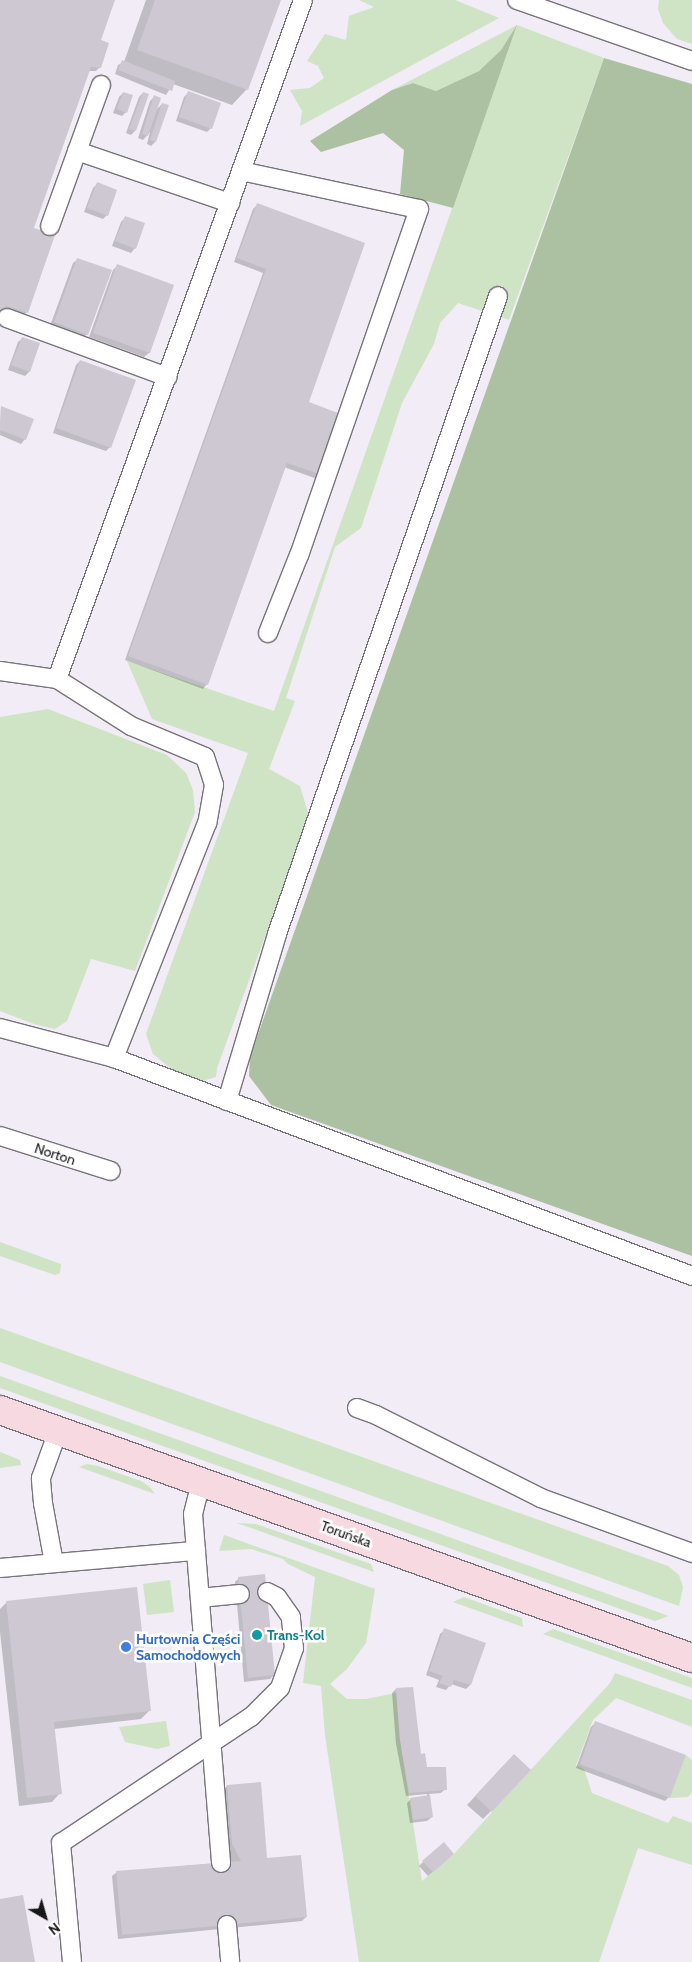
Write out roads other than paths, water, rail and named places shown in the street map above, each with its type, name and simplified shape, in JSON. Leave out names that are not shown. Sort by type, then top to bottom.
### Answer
[{"type":"street","name":"Toruńska","points":[[0,1410],[691,1655]]},
{"type":"lane","points":[[57,679],[303,0]]},
{"type":"lane","points":[[517,0],[692,61]]},
{"type":"lane","points":[[50,226],[101,85]]},
{"type":"lane","points":[[77,151],[230,203]]},
{"type":"lane","points":[[241,171],[419,209],[299,555],[268,633]]},
{"type":"lane","points":[[227,1101],[277,934],[498,296]]},
{"type":"lane","points":[[7,318],[167,377]]},
{"type":"lane","points":[[0,671],[57,679],[131,726],[204,757],[214,785],[207,823],[114,1058]]},
{"type":"lane","points":[[0,1028],[114,1058],[692,1276]]},
{"type":"lane","name":"Norton","points":[[0,1136],[111,1171]]},
{"type":"lane","points":[[357,1408],[376,1415],[541,1498],[692,1553]]},
{"type":"lane","points":[[54,1563],[43,1503],[41,1478],[58,1431]]},
{"type":"lane","points":[[201,1482],[193,1514],[221,1863]]},
{"type":"lane","points":[[0,1568],[196,1551]]},
{"type":"lane","points":[[72,1962],[61,1843],[251,1717],[280,1688],[294,1648],[291,1617],[278,1597],[267,1592]]},
{"type":"lane","points":[[200,1598],[240,1594]]},
{"type":"lane","points":[[227,1925],[230,1962]]},
{"type":"place","name":"Trans-Kol","points":[[257,1635]]},
{"type":"place","name":"Hurtownia Części Samochodowych","points":[[126,1647]]}]
